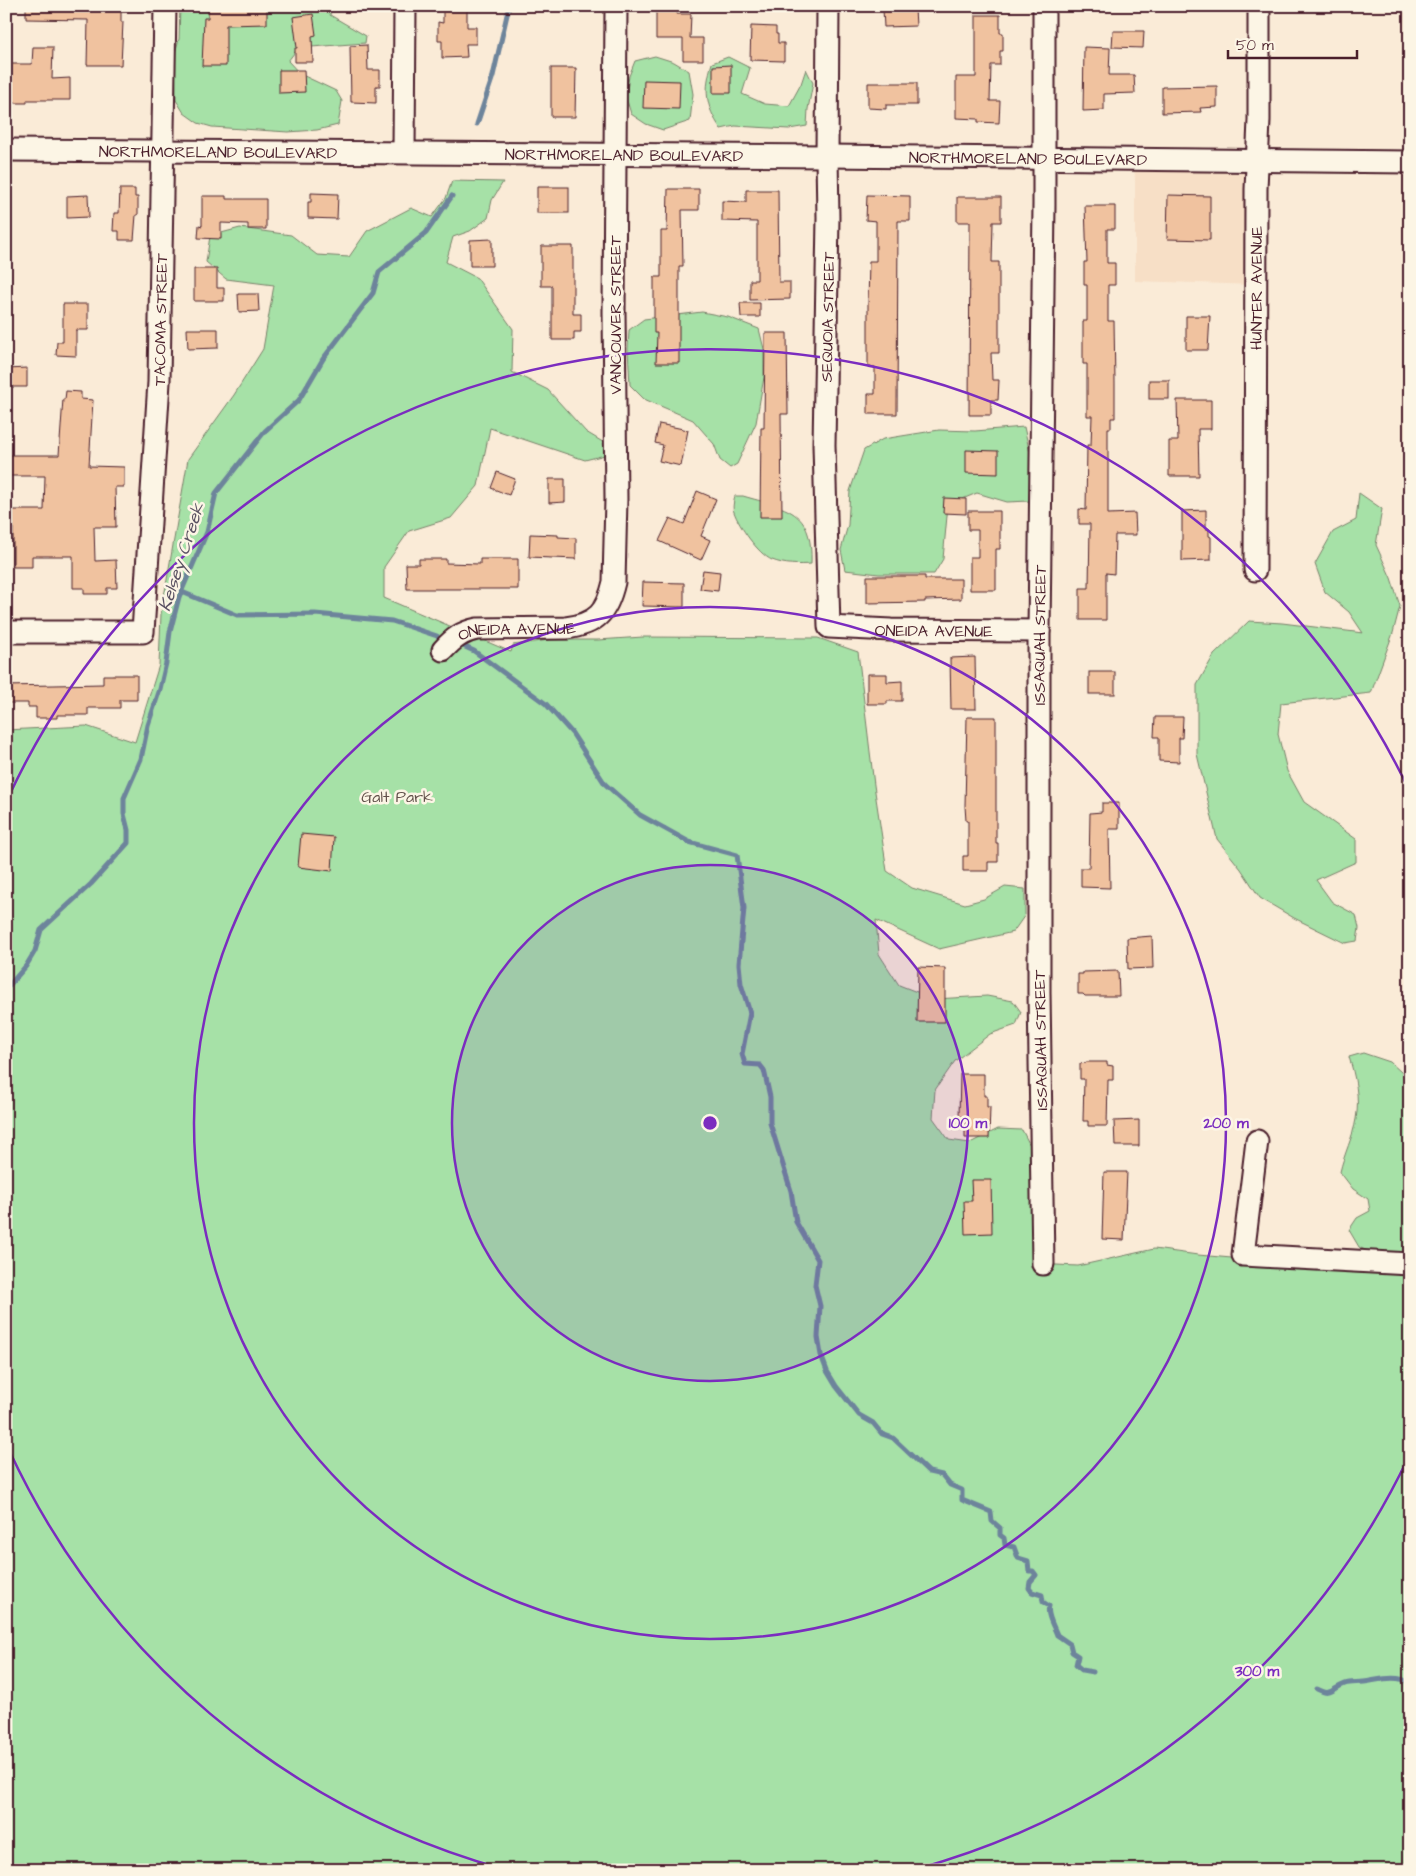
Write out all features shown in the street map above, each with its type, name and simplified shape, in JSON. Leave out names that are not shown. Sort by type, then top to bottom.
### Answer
[{"type":"street","name":"TACOMA STREET","points":[[6,632],[143,632],[159,388],[165,6]]},
{"type":"street","points":[[404,152],[405,6]]},
{"type":"street","name":"VANCOUVER STREET","points":[[596,618],[605,608],[614,582],[616,500],[616,6]]},
{"type":"street","name":"SEQUOIA STREET","points":[[828,6],[828,218],[824,445],[829,627]]},
{"type":"street","name":"ISSAQUAH STREET","points":[[1043,1264],[1039,992],[1039,631],[1044,6]]},
{"type":"street","name":"HUNTER AVENUE","points":[[1255,570],[1249,162],[1260,6]]},
{"type":"street","name":"NORTHMORELAND BOULEVARD","points":[[6,150],[1410,162]]},
{"type":"street","name":"ONEIDA AVENUE","points":[[443,650],[454,638],[466,631],[491,628],[566,628],[579,626],[596,618]]},
{"type":"street","name":"ONEIDA AVENUE","points":[[829,627],[891,630],[1039,631]]},
{"type":"street","points":[[1257,1141],[1243,1255],[1410,1264]]},
{"type":"shaded area","points":[[1134,160],[1258,162],[1256,285],[1135,281]]},
{"type":"green space","points":[[180,6],[331,6],[330,15],[366,36],[365,43],[298,48],[288,61],[300,74],[336,91],[342,101],[338,125],[317,130],[288,132],[212,127],[198,123],[184,113],[176,100],[175,53],[179,39]]},
{"type":"green space","points":[[655,56],[674,62],[689,71],[693,94],[690,121],[663,130],[646,124],[631,114],[626,97],[629,76],[635,61]]},
{"type":"green space","points":[[728,57],[750,68],[742,94],[765,104],[789,106],[801,84],[806,69],[813,83],[807,126],[789,129],[735,126],[721,129],[709,105],[707,89],[712,63]]},
{"type":"green space","name":"Galt Park","points":[[452,181],[503,182],[492,200],[488,218],[470,231],[453,237],[446,262],[477,278],[513,329],[512,372],[548,390],[586,432],[606,444],[605,455],[585,460],[490,428],[478,486],[451,518],[409,531],[384,567],[384,598],[511,652],[513,645],[549,640],[598,640],[643,637],[818,638],[858,652],[874,785],[887,871],[912,888],[965,904],[984,899],[1005,887],[1025,889],[1025,915],[1013,932],[939,949],[876,920],[879,954],[899,985],[935,999],[987,996],[1013,1001],[1021,1012],[1016,1025],[990,1034],[955,1061],[935,1090],[933,1118],[949,1140],[970,1143],[998,1129],[1022,1130],[1034,1153],[1035,1264],[1078,1266],[1154,1249],[1198,1255],[1332,1267],[1410,1269],[1410,1870],[6,1870],[6,730],[86,726],[135,742],[159,665],[161,614],[188,459],[234,395],[263,349],[274,285],[226,279],[206,262],[210,236],[240,228],[291,235],[317,255],[349,257],[367,231],[411,208],[432,217],[446,198]]},
{"type":"green space","points":[[702,312],[728,317],[759,329],[764,349],[764,377],[756,423],[737,464],[730,468],[720,460],[714,444],[693,420],[644,399],[630,385],[629,330],[644,319]]},
{"type":"green space","points":[[1024,427],[1034,471],[1030,501],[1007,502],[977,493],[948,505],[943,559],[934,574],[879,574],[845,570],[841,550],[848,525],[850,491],[864,450],[883,439],[939,430],[975,431]]},
{"type":"green space","points":[[1359,493],[1382,509],[1376,545],[1391,578],[1400,606],[1393,633],[1371,693],[1281,703],[1278,734],[1287,771],[1304,802],[1356,839],[1356,862],[1316,880],[1332,902],[1356,915],[1359,928],[1357,941],[1345,943],[1294,918],[1260,898],[1241,869],[1217,839],[1197,754],[1197,685],[1214,655],[1249,621],[1363,633],[1349,612],[1325,592],[1315,564],[1333,532],[1356,520]]},
{"type":"green space","points":[[735,496],[743,496],[772,504],[794,514],[802,522],[807,532],[811,564],[782,563],[772,560],[761,552],[736,518],[733,508]]},
{"type":"green space","points":[[1363,1053],[1390,1062],[1401,1072],[1410,1065],[1410,1255],[1373,1254],[1359,1247],[1349,1230],[1357,1218],[1370,1211],[1368,1199],[1353,1189],[1340,1172],[1353,1132],[1357,1111],[1356,1087],[1349,1057]]},
{"type":"building","points":[[26,6],[121,6],[121,22],[123,22],[121,65],[87,65],[88,20],[26,19]]},
{"type":"building","points":[[208,6],[267,6],[267,24],[226,25],[226,66],[202,66],[204,18],[208,18]]},
{"type":"building","points":[[443,8],[467,8],[467,27],[476,27],[476,44],[466,44],[467,57],[442,58],[442,41],[438,41],[438,22],[443,23]]},
{"type":"building","points":[[656,8],[677,8],[677,14],[691,14],[690,38],[703,38],[703,60],[683,60],[683,39],[656,39]]},
{"type":"building","points":[[883,9],[915,9],[916,26],[884,27]]},
{"type":"building","points":[[313,14],[316,35],[312,36],[313,62],[295,62],[295,48],[297,48],[293,17]]},
{"type":"building","points":[[976,15],[1000,15],[1003,51],[1000,51],[1000,65],[991,65],[990,101],[1000,101],[999,123],[978,122],[978,119],[956,118],[956,77],[976,77]]},
{"type":"building","points":[[751,26],[776,27],[778,43],[784,43],[784,61],[750,60]]},
{"type":"building","points":[[1113,31],[1144,31],[1143,48],[1112,47]]},
{"type":"building","points":[[367,45],[368,70],[380,70],[380,86],[376,86],[376,103],[351,102],[350,46]]},
{"type":"building","points":[[33,47],[53,47],[52,79],[70,78],[70,100],[27,100],[27,103],[6,103],[6,64],[32,64]]},
{"type":"building","points":[[1084,47],[1110,48],[1109,75],[1134,75],[1135,93],[1104,94],[1104,110],[1083,111]]},
{"type":"building","points":[[731,65],[731,93],[713,93],[713,66]]},
{"type":"building","points":[[551,68],[576,68],[575,117],[551,117]]},
{"type":"building","points":[[279,70],[304,70],[305,92],[279,93]]},
{"type":"building","points":[[644,80],[680,81],[679,109],[643,108]]},
{"type":"building","points":[[868,83],[917,83],[917,105],[886,105],[886,109],[868,108]]},
{"type":"building","points":[[1217,86],[1217,107],[1200,108],[1201,112],[1162,113],[1162,87]]},
{"type":"building","points":[[537,187],[569,187],[569,213],[537,213]]},
{"type":"building","points":[[120,189],[135,189],[135,197],[138,197],[138,215],[136,215],[134,240],[119,240],[119,231],[113,231],[114,213],[119,213]]},
{"type":"building","points":[[668,189],[699,189],[699,210],[682,210],[683,266],[679,266],[679,363],[656,363],[657,333],[654,333],[654,277],[661,277],[661,231],[667,231]]},
{"type":"building","points":[[746,190],[778,190],[779,282],[790,282],[790,299],[750,300],[750,280],[757,280],[757,222],[722,221],[722,201],[746,202]]},
{"type":"building","points":[[311,193],[338,194],[337,219],[308,218],[308,202],[311,202]]},
{"type":"building","points":[[88,195],[89,217],[67,218],[67,196]]},
{"type":"building","points":[[867,195],[910,196],[910,221],[898,221],[897,414],[868,414],[868,394],[875,394],[875,367],[868,367],[868,304],[869,261],[876,261],[876,221],[866,220]]},
{"type":"building","points":[[1168,195],[1210,196],[1210,240],[1167,239]]},
{"type":"building","points":[[202,196],[226,196],[226,199],[266,199],[266,229],[248,229],[248,224],[221,223],[221,239],[198,238],[199,225],[202,226]]},
{"type":"building","points":[[957,197],[1001,197],[1001,222],[993,222],[992,262],[999,262],[999,353],[991,353],[992,380],[999,380],[998,400],[991,400],[991,415],[969,415],[970,222],[957,222]]},
{"type":"building","points":[[1085,206],[1115,206],[1115,229],[1107,229],[1107,263],[1115,263],[1115,285],[1108,285],[1108,321],[1114,321],[1115,418],[1111,418],[1111,428],[1108,428],[1108,514],[1135,513],[1136,535],[1115,535],[1114,574],[1106,573],[1106,620],[1080,620],[1080,588],[1089,588],[1090,524],[1079,524],[1079,509],[1086,510],[1087,445],[1091,445],[1092,416],[1087,416],[1087,364],[1083,364],[1083,321],[1087,321],[1087,285],[1084,285],[1084,262],[1087,262]]},
{"type":"building","points":[[492,239],[492,266],[470,266],[470,240]]},
{"type":"building","points":[[541,246],[573,246],[573,314],[581,314],[581,332],[574,332],[574,340],[552,340],[552,286],[541,286]]},
{"type":"building","points":[[194,269],[217,269],[217,288],[224,288],[224,301],[194,301]]},
{"type":"building","points":[[238,294],[258,294],[259,311],[239,312]]},
{"type":"building","points":[[740,303],[760,303],[760,317],[741,317]]},
{"type":"building","points":[[63,304],[88,304],[88,330],[76,330],[76,356],[56,355],[57,342],[63,342]]},
{"type":"building","points":[[1186,316],[1210,316],[1208,350],[1186,350]]},
{"type":"building","points":[[187,329],[218,329],[218,348],[188,349]]},
{"type":"building","points":[[765,333],[787,333],[788,414],[781,414],[782,517],[760,517],[761,428],[764,428]]},
{"type":"building","points":[[27,368],[27,387],[7,387],[7,369]]},
{"type":"building","points":[[1149,380],[1169,380],[1169,399],[1149,399]]},
{"type":"building","points":[[66,391],[81,392],[81,399],[93,400],[89,466],[124,467],[124,487],[115,487],[116,527],[94,527],[95,561],[116,560],[117,588],[107,588],[107,594],[84,594],[84,588],[73,588],[73,556],[32,556],[32,567],[13,567],[13,510],[44,510],[45,476],[7,476],[6,456],[59,455],[63,399],[65,399]]},
{"type":"building","points":[[1177,400],[1211,400],[1211,429],[1198,429],[1199,476],[1169,476],[1169,441],[1178,441]]},
{"type":"building","points":[[659,424],[688,430],[681,466],[659,461],[663,445],[655,443]]},
{"type":"building","points":[[966,450],[998,451],[998,474],[966,473]]},
{"type":"building","points":[[497,472],[515,479],[509,495],[491,488]]},
{"type":"building","points":[[549,479],[565,479],[565,502],[549,503]]},
{"type":"building","points":[[697,491],[716,499],[701,536],[710,540],[701,560],[659,541],[670,518],[684,524]]},
{"type":"building","points":[[944,498],[966,499],[966,514],[943,513]]},
{"type":"building","points":[[1206,510],[1206,529],[1209,529],[1209,536],[1211,537],[1211,560],[1182,561],[1182,511]]},
{"type":"building","points":[[968,511],[1000,511],[1000,549],[996,549],[996,590],[970,590],[970,557],[978,557],[978,530],[968,530]]},
{"type":"building","points":[[530,534],[576,538],[576,559],[529,557]]},
{"type":"building","points":[[419,559],[446,559],[446,563],[480,564],[480,559],[518,559],[518,589],[407,589],[406,564],[419,564]]},
{"type":"building","points":[[703,570],[720,572],[718,591],[700,589]]},
{"type":"building","points":[[867,576],[925,576],[925,579],[961,579],[961,599],[867,603]]},
{"type":"building","points":[[643,582],[684,583],[684,607],[642,606]]},
{"type":"building","points":[[975,657],[976,709],[951,709],[950,658]]},
{"type":"building","points":[[1089,672],[1115,672],[1115,694],[1089,694]]},
{"type":"building","points":[[867,674],[887,674],[887,682],[902,681],[902,701],[887,701],[887,704],[867,704]]},
{"type":"building","points":[[103,675],[137,675],[137,700],[120,700],[120,708],[88,708],[88,715],[57,715],[57,718],[36,718],[36,707],[28,707],[28,703],[6,703],[6,686],[103,684]]},
{"type":"building","points":[[967,717],[996,717],[996,843],[998,843],[998,862],[988,862],[988,871],[963,871],[963,856],[968,856],[968,821],[966,821],[965,806]]},
{"type":"building","points":[[1155,717],[1183,717],[1182,738],[1179,738],[1179,762],[1159,761],[1159,737],[1154,737]]},
{"type":"building","points":[[1102,803],[1119,803],[1119,829],[1109,829],[1110,888],[1081,887],[1081,868],[1089,868],[1090,813],[1102,812]]},
{"type":"building","points":[[301,834],[334,837],[332,871],[298,867]]},
{"type":"building","points":[[1152,936],[1153,968],[1128,969],[1127,938]]},
{"type":"building","points":[[918,967],[945,968],[945,1022],[917,1022]]},
{"type":"building","points":[[1118,971],[1119,996],[1085,996],[1078,994],[1078,974],[1083,974],[1083,972]]},
{"type":"building","points":[[1086,1062],[1107,1062],[1107,1065],[1113,1066],[1113,1080],[1108,1080],[1107,1126],[1088,1126],[1088,1121],[1083,1121],[1084,1079],[1080,1079],[1080,1064]]},
{"type":"building","points":[[960,1074],[984,1074],[984,1096],[987,1096],[987,1107],[990,1107],[989,1138],[965,1138],[965,1117],[959,1117]]},
{"type":"building","points":[[1139,1120],[1139,1146],[1115,1146],[1114,1121]]},
{"type":"building","points":[[1104,1172],[1127,1172],[1124,1240],[1102,1239]]},
{"type":"building","points":[[971,1180],[991,1180],[992,1233],[965,1234],[964,1201],[972,1201]]},
{"type":"waterway","name":"Kelsey Creek","points":[[477,124],[493,76],[509,6]]},
{"type":"waterway","name":"Kelsey Creek","points":[[6,989],[26,966],[35,951],[41,930],[91,884],[128,843],[124,798],[141,759],[148,725],[160,689],[170,632],[179,597],[207,532],[216,493],[265,431],[299,400],[323,359],[373,293],[379,272],[426,233],[452,196]]},
{"type":"waterway","points":[[182,592],[237,615],[315,614],[392,621],[437,636]]},
{"type":"waterway","points":[[465,647],[474,651],[546,704],[572,733],[605,784],[640,815],[689,842],[737,855],[744,908],[739,964],[741,984],[750,1013],[742,1054],[745,1064],[760,1065],[764,1070],[770,1097],[770,1123],[791,1191],[796,1222],[818,1260],[815,1285],[820,1306],[818,1337],[821,1355],[827,1371],[836,1386],[859,1415],[873,1423],[882,1434],[893,1438],[929,1472],[942,1475],[950,1485],[962,1490],[962,1500],[991,1512],[992,1521],[1000,1528],[1000,1535],[1004,1538],[1005,1545],[1014,1547],[1018,1558],[1028,1561],[1029,1571],[1033,1571],[1036,1575],[1030,1582],[1029,1588],[1032,1592],[1042,1595],[1043,1602],[1049,1606],[1049,1617],[1057,1635],[1070,1644],[1072,1652],[1078,1656],[1076,1665],[1082,1670],[1093,1672]]},
{"type":"waterway","points":[[1317,1689],[1329,1692],[1347,1683],[1388,1678],[1405,1680],[1410,1683]]}]
